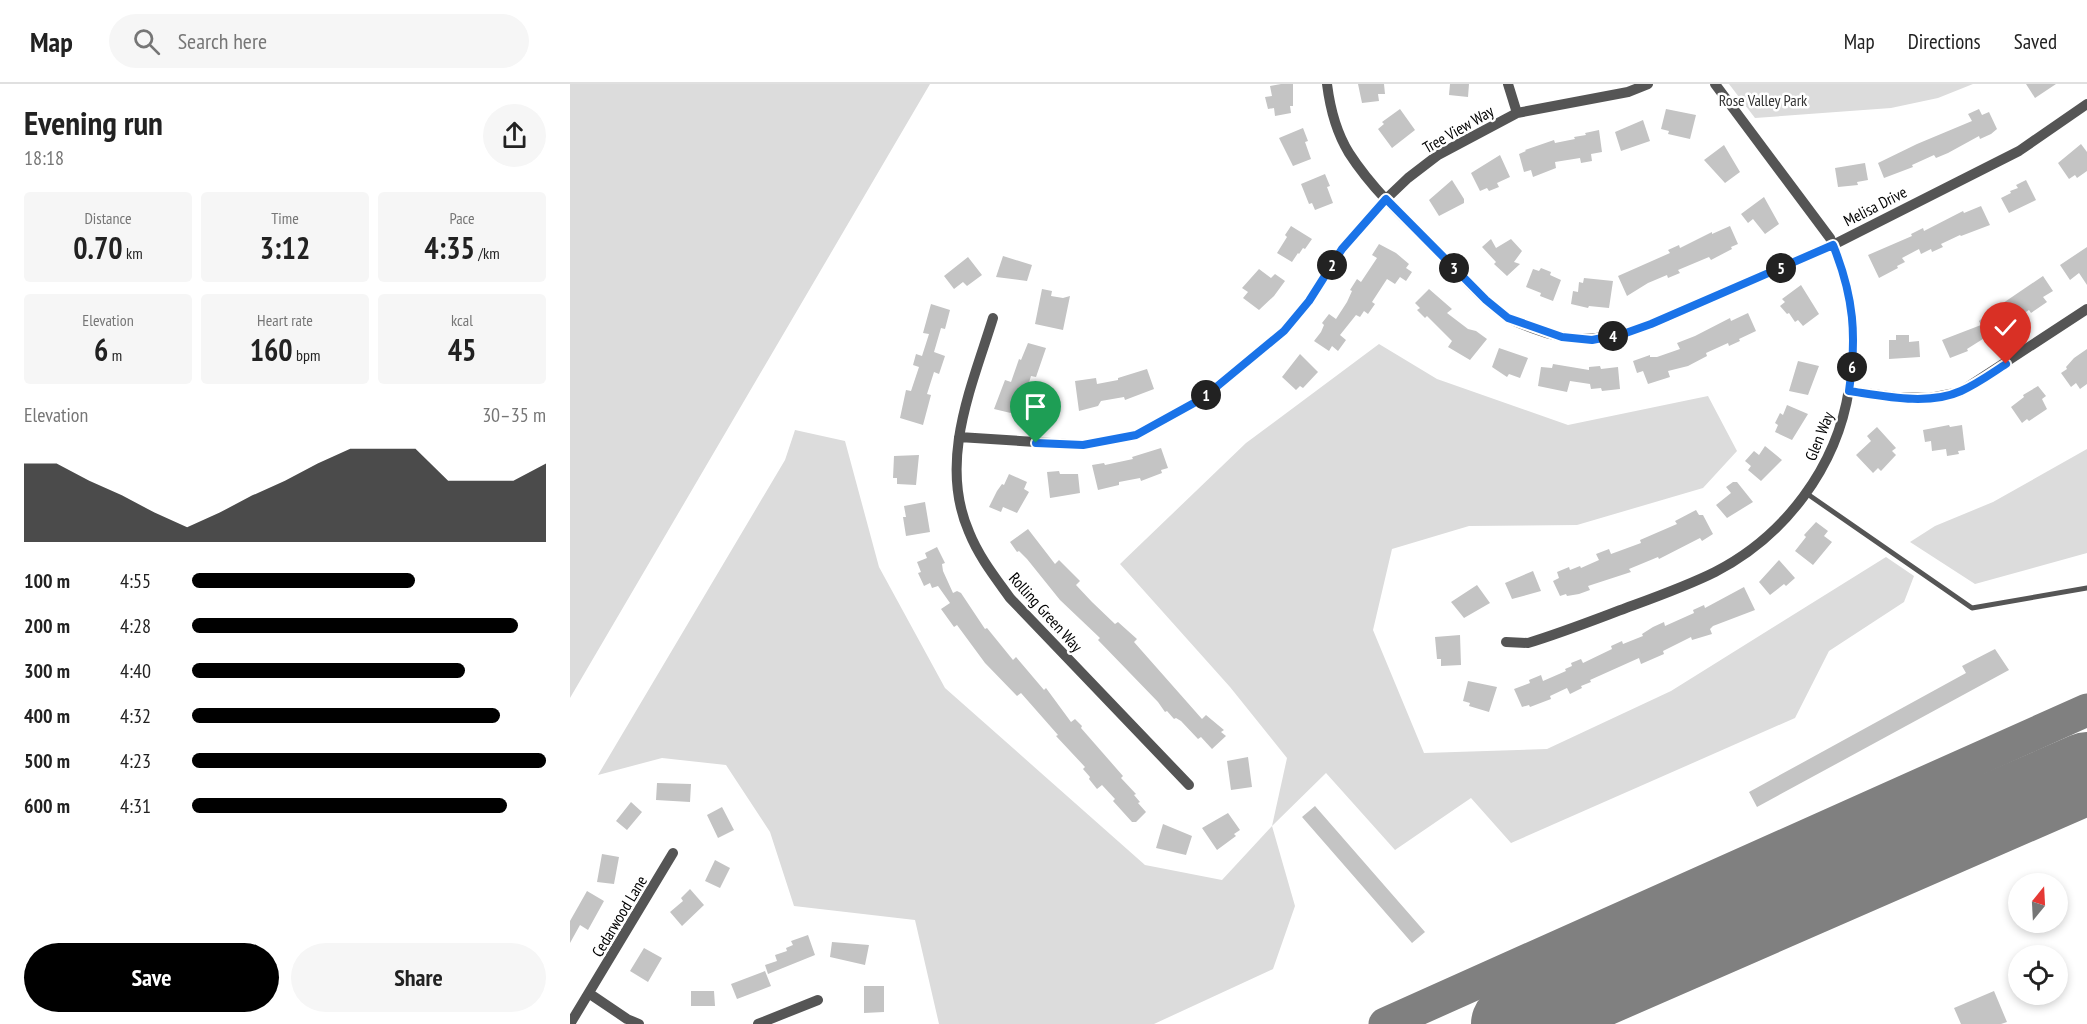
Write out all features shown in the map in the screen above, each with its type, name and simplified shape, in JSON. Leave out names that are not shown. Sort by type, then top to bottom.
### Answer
[{"type":"street","name":"Melisa Drive","points":[[1328,84],[1330,111],[1349,152],[1386,199],[1486,300],[1508,318],[1562,337],[1592,340],[1623,334],[1651,324],[1833,245],[2019,151],[2087,104]]},
{"type":"street","points":[[1508,84],[1517,113]]},
{"type":"street","name":"Tree View Way","points":[[959,437],[990,441],[1083,445],[1136,435],[1203,398],[1284,331],[1309,301],[1342,249],[1386,199],[1408,178],[1438,155],[1517,113],[1628,92],[1648,84]]},
{"type":"street","name":"Glen Way","points":[[1506,642],[1528,643],[1554,635],[1715,572],[1754,547],[1796,507],[1822,470],[1845,414],[1853,362],[1854,318],[1842,267],[1833,245],[1715,84]]},
{"type":"street","points":[[1849,391],[1895,397],[1930,398],[1960,392],[2087,309]]},
{"type":"street","name":"Rolling Green Way","points":[[993,318],[963,414],[959,437],[956,463],[960,501],[968,531],[986,566],[1010,598],[1189,785]]},
{"type":"street","name":"Cedarwood Lane","points":[[570,1024],[673,853]]},
{"type":"street","points":[[590,994],[627,1019],[639,1024]]},
{"type":"street","points":[[758,1024],[818,1000]]},
{"type":"lane","points":[[1806,493],[1972,608],[2087,588]]},
{"type":"green space","points":[[570,84],[930,84],[570,698]]},
{"type":"green space","name":"Rose Valley Park","points":[[1729,84],[1973,84],[1938,98],[1891,108],[1755,118]]},
{"type":"green space","points":[[1379,344],[1437,379],[1568,425],[1708,396],[1737,451],[1703,488],[1577,525],[1469,526],[1392,549],[1373,630],[1424,753],[1547,749],[1671,691],[1886,557],[1914,576],[1904,602],[1829,651],[1795,718],[1511,843],[1471,798],[1395,850],[1326,773],[1272,826],[1287,758],[1230,687],[1120,564],[1246,443]]},
{"type":"green space","points":[[795,430],[845,441],[879,567],[945,688],[1145,865],[1222,880],[1272,826],[1295,906],[1273,969],[1154,1024],[939,1024],[915,920],[794,906],[770,832],[726,765],[662,758],[598,775],[785,460]]},
{"type":"green space","points":[[2087,449],[2087,553],[1975,584],[1910,542],[1935,526],[1993,502]]},
{"type":"building","points":[[1293,84],[1293,106],[1290,106],[1291,113],[1275,116],[1274,108],[1268,109],[1265,97],[1272,96],[1270,86]]},
{"type":"building","points":[[1358,84],[1384,84],[1385,94],[1378,94],[1379,101],[1362,103]]},
{"type":"building","points":[[1450,84],[1469,84],[1468,97],[1449,95]]},
{"type":"building","points":[[2026,84],[2056,84],[2035,98]]},
{"type":"building","points":[[1400,109],[1415,130],[1392,148],[1378,129],[1384,124],[1382,122]]},
{"type":"building","points":[[1666,109],[1696,115],[1690,139],[1668,134],[1669,131],[1661,129]]},
{"type":"building","points":[[1979,109],[1982,115],[1989,112],[1997,129],[1991,134],[1980,139],[1979,136],[1948,153],[1936,158],[1934,155],[1912,165],[1913,167],[1884,178],[1878,163],[1972,121],[1968,114]]},
{"type":"building","points":[[1643,120],[1650,141],[1621,151],[1615,132]]},
{"type":"building","points":[[1303,128],[1311,159],[1293,166],[1279,138]]},
{"type":"building","points":[[1599,130],[1602,152],[1591,154],[1592,161],[1581,163],[1580,158],[1555,162],[1556,168],[1533,177],[1531,170],[1524,172],[1519,154],[1525,150],[1554,140],[1555,143],[1575,139],[1574,137]]},
{"type":"building","points":[[2081,144],[2087,152],[2087,171],[2077,178],[2075,175],[2069,179],[2058,163]]},
{"type":"building","points":[[1724,145],[1740,172],[1725,183],[1704,160]]},
{"type":"building","points":[[1500,155],[1510,177],[1497,183],[1499,187],[1489,191],[1487,188],[1480,191],[1471,173]]},
{"type":"building","points":[[1865,163],[1868,180],[1857,182],[1858,185],[1838,187],[1835,168]]},
{"type":"building","points":[[1325,174],[1333,203],[1315,210],[1312,203],[1309,204],[1301,184]]},
{"type":"building","points":[[1452,180],[1464,199],[1464,203],[1439,216],[1429,200]]},
{"type":"building","points":[[2026,180],[2036,200],[2009,213],[2001,198],[2018,188],[2016,185]]},
{"type":"building","points":[[1764,197],[1779,224],[1765,234],[1753,219],[1748,223],[1741,214]]},
{"type":"building","points":[[1981,206],[1990,225],[1960,235],[1941,244],[1943,247],[1932,252],[1931,249],[1921,254],[1919,249],[1902,258],[1905,262],[1897,266],[1898,268],[1879,278],[1868,255],[1912,236],[1911,234],[1923,228],[1924,231],[1963,211],[1964,213]]},
{"type":"building","points":[[1291,226],[1312,239],[1292,262],[1277,253]]},
{"type":"building","points":[[1730,226],[1738,244],[1731,247],[1732,249],[1711,260],[1709,257],[1678,270],[1680,273],[1668,278],[1667,275],[1648,283],[1627,296],[1618,276],[1670,253],[1668,250],[1679,245],[1680,248]]},
{"type":"building","points":[[1491,239],[1496,248],[1511,239],[1522,251],[1514,262],[1520,264],[1507,276],[1494,264],[1496,262],[1482,247]]},
{"type":"building","points":[[1379,244],[1396,253],[1409,264],[1406,268],[1412,272],[1406,281],[1400,277],[1395,284],[1387,279],[1372,302],[1375,304],[1368,314],[1364,311],[1360,317],[1356,315],[1340,335],[1346,340],[1338,351],[1332,346],[1329,351],[1314,341],[1321,332],[1324,325],[1322,323],[1329,314],[1336,319],[1347,302],[1352,291],[1350,290],[1357,279],[1361,282],[1377,258],[1372,255]]},
{"type":"building","points":[[2087,247],[2087,285],[2079,273],[2070,280],[2060,265]]},
{"type":"building","points":[[1003,256],[1032,265],[1027,281],[996,277]]},
{"type":"building","points":[[968,257],[982,275],[967,286],[963,282],[954,289],[944,276]]},
{"type":"building","points":[[1541,268],[1561,280],[1553,301],[1526,287],[1533,269],[1539,271]]},
{"type":"building","points":[[1259,269],[1271,278],[1275,274],[1285,281],[1274,296],[1259,310],[1243,298],[1248,292],[1242,288]]},
{"type":"building","points":[[2043,276],[2053,291],[2043,297],[2047,302],[2031,313],[2029,310],[1967,349],[1968,351],[1950,358],[1942,340],[1981,325],[1979,321],[1987,314]]},
{"type":"building","points":[[1584,278],[1613,281],[1609,308],[1589,306],[1588,308],[1571,304],[1573,291],[1578,292],[1579,282],[1583,283]]},
{"type":"building","points":[[1801,285],[1819,314],[1803,326],[1798,320],[1795,322],[1780,306],[1785,302],[1782,299]]},
{"type":"building","points":[[1042,289],[1052,291],[1051,296],[1063,298],[1070,296],[1063,330],[1035,324]]},
{"type":"building","points":[[1429,289],[1452,309],[1447,313],[1468,329],[1476,331],[1487,339],[1470,360],[1448,347],[1452,341],[1427,316],[1425,318],[1417,310],[1420,308],[1415,303]]},
{"type":"building","points":[[931,304],[950,310],[945,329],[941,328],[934,352],[945,356],[939,374],[934,372],[927,394],[931,395],[923,425],[900,418],[906,390],[911,391],[919,367],[913,365],[916,354],[922,356],[929,334],[923,333]]},
{"type":"building","points":[[1748,313],[1756,331],[1739,339],[1740,341],[1729,346],[1728,343],[1706,353],[1707,356],[1688,366],[1668,371],[1670,377],[1648,384],[1643,371],[1637,373],[1633,361],[1650,355],[1650,357],[1657,357],[1680,349],[1677,343],[1730,318],[1731,321]]},
{"type":"building","points":[[1896,335],[1909,335],[1909,342],[1919,341],[1920,357],[1889,359],[1889,340],[1896,340]]},
{"type":"building","points":[[1028,343],[1046,348],[1036,377],[1031,376],[1019,415],[994,409],[1005,380],[1011,382],[1019,359],[1021,360]]},
{"type":"building","points":[[1499,348],[1528,358],[1520,378],[1509,374],[1507,377],[1492,367]]},
{"type":"building","points":[[2087,349],[2087,384],[2080,389],[2076,383],[2071,387],[2061,373],[2067,369],[2066,367],[2074,358]]},
{"type":"building","points":[[1300,354],[1318,372],[1303,388],[1300,386],[1296,390],[1282,377]]},
{"type":"building","points":[[1798,361],[1819,366],[1808,395],[1789,391]]},
{"type":"building","points":[[1553,364],[1589,370],[1589,367],[1600,366],[1601,369],[1618,367],[1620,389],[1602,391],[1601,388],[1591,389],[1590,384],[1570,381],[1567,392],[1538,386],[1541,367],[1552,368]]},
{"type":"building","points":[[1147,369],[1154,389],[1125,400],[1124,397],[1101,401],[1098,406],[1079,411],[1075,381],[1096,378],[1097,384],[1118,380],[1118,378]]},
{"type":"building","points":[[2038,386],[2046,396],[2042,399],[2047,409],[2022,423],[2011,407],[2024,397],[2023,395]]},
{"type":"building","points":[[1787,405],[1808,414],[1792,440],[1775,432],[1778,425],[1775,423],[1780,413],[1783,415]]},
{"type":"building","points":[[1949,425],[1950,427],[1962,425],[1965,450],[1958,451],[1959,454],[1947,456],[1946,449],[1932,451],[1931,441],[1925,442],[1923,430]]},
{"type":"building","points":[[1877,427],[1896,448],[1892,451],[1896,455],[1881,471],[1878,468],[1873,473],[1856,455],[1871,441],[1867,436]]},
{"type":"building","points":[[1765,446],[1782,460],[1761,481],[1748,470],[1751,466],[1745,461],[1754,451],[1759,455]]},
{"type":"building","points":[[1161,448],[1168,468],[1161,470],[1162,473],[1141,481],[1140,478],[1119,482],[1119,485],[1098,490],[1092,465],[1104,463],[1105,465],[1133,459],[1132,457]]},
{"type":"building","points":[[919,455],[916,485],[897,484],[897,478],[893,478],[894,456]]},
{"type":"building","points":[[1059,471],[1060,474],[1078,474],[1080,493],[1050,498],[1047,472]]},
{"type":"building","points":[[1009,474],[1027,482],[1024,489],[1029,492],[1017,513],[1003,507],[1001,512],[989,507]]},
{"type":"building","points":[[1737,482],[1753,502],[1727,518],[1716,505],[1731,493],[1726,487]]},
{"type":"building","points":[[925,502],[930,532],[906,536],[904,506]]},
{"type":"building","points":[[1696,510],[1699,515],[1703,515],[1713,534],[1702,541],[1700,538],[1659,559],[1658,557],[1629,569],[1631,572],[1588,586],[1590,590],[1560,596],[1553,581],[1559,578],[1557,572],[1569,567],[1570,570],[1580,566],[1581,568],[1599,560],[1596,554],[1609,549],[1611,554],[1641,543],[1640,540],[1677,524],[1675,521]]},
{"type":"building","points":[[1816,522],[1828,531],[1824,536],[1832,542],[1813,565],[1795,551],[1806,537],[1804,535]]},
{"type":"building","points":[[1028,529],[1055,564],[1059,560],[1080,581],[1076,585],[1092,602],[1115,624],[1118,622],[1137,639],[1134,642],[1202,719],[1206,715],[1224,730],[1221,732],[1226,736],[1212,749],[1201,737],[1198,739],[1181,721],[1174,719],[1167,711],[1165,712],[1098,640],[1100,638],[1060,600],[1027,559],[1019,551],[1017,552],[1010,542]]},
{"type":"building","points":[[937,547],[945,563],[942,564],[943,571],[953,593],[957,591],[961,593],[985,629],[987,628],[1013,660],[1016,657],[1044,690],[1046,688],[1071,722],[1075,719],[1082,726],[1081,728],[1123,776],[1121,778],[1136,794],[1134,795],[1140,802],[1138,803],[1146,812],[1136,822],[1132,822],[1102,785],[1097,789],[1083,769],[1085,767],[1021,693],[1017,696],[985,663],[957,625],[954,627],[941,609],[950,603],[938,586],[932,588],[930,583],[924,586],[918,573],[921,572],[917,562],[927,558],[925,553]]},
{"type":"building","points":[[1779,560],[1795,578],[1770,595],[1759,582]]},
{"type":"building","points":[[1533,571],[1541,591],[1512,599],[1505,583]]},
{"type":"building","points":[[1477,585],[1490,603],[1464,618],[1451,602]]},
{"type":"building","points":[[1744,587],[1755,610],[1713,626],[1710,629],[1712,634],[1692,640],[1691,637],[1663,651],[1664,654],[1641,664],[1639,658],[1590,680],[1591,682],[1570,694],[1567,688],[1550,696],[1551,699],[1530,707],[1529,705],[1522,707],[1514,689],[1530,683],[1529,680],[1541,675],[1543,681],[1566,671],[1565,669],[1572,666],[1571,663],[1581,659],[1583,663],[1612,649],[1611,646],[1643,636],[1642,634],[1653,627],[1664,622],[1665,626],[1694,613],[1693,610],[1704,605],[1705,608]]},
{"type":"building","points":[[1460,635],[1461,665],[1441,666],[1441,659],[1437,659],[1435,637]]},
{"type":"building","points":[[1995,649],[2009,670],[1757,807],[1749,792],[1966,673],[1962,666]]},
{"type":"building","points":[[1468,681],[1497,687],[1489,712],[1469,706],[1470,703],[1463,701]]},
{"type":"building","points":[[1248,757],[1252,787],[1231,790],[1227,761]]},
{"type":"building","points":[[657,783],[691,784],[690,802],[656,800]]},
{"type":"building","points":[[631,802],[642,812],[627,830],[616,821]]},
{"type":"building","points":[[1315,806],[1425,932],[1412,943],[1302,817]]},
{"type":"building","points":[[722,807],[734,830],[718,838],[707,815]]},
{"type":"building","points":[[1228,813],[1240,830],[1234,834],[1236,836],[1217,850],[1202,828]]},
{"type":"building","points":[[1163,824],[1192,836],[1186,855],[1156,848]]},
{"type":"building","points":[[602,854],[619,857],[614,884],[597,882]]},
{"type":"building","points":[[715,860],[730,868],[720,888],[705,881]]},
{"type":"building","points":[[690,889],[704,905],[682,926],[670,912],[683,901],[681,898]]},
{"type":"building","points":[[587,891],[604,901],[588,930],[580,925],[570,943],[570,921]]},
{"type":"building","points":[[808,935],[815,955],[768,974],[765,965],[777,961],[775,955],[787,951],[786,948],[793,945],[791,941]]},
{"type":"building","points":[[832,942],[869,945],[865,965],[830,957]]},
{"type":"building","points":[[644,948],[662,958],[648,982],[630,971]]},
{"type":"building","points":[[765,971],[771,986],[737,999],[731,984]]},
{"type":"building","points":[[864,986],[884,986],[884,1012],[864,1013]]},
{"type":"building","points":[[691,991],[714,991],[715,1006],[691,1006]]},
{"type":"building","points":[[1994,991],[2007,1022],[1961,1024],[1954,1008]]},
{"type":"taxiway","points":[[1385,1024],[2087,710]]},
{"type":"taxiway","points":[[1553,949],[1574,996]]},
{"type":"runway","points":[[1512,1024],[2087,773]]},
{"type":"route","points":[[1036,443],[1083,445],[1136,435],[1203,398],[1284,331],[1309,301],[1342,249],[1386,199],[1486,300],[1508,318],[1533,329],[1562,337],[1592,340],[1623,334],[1745,285],[1833,245],[1842,267],[1854,318],[1853,362],[1849,391],[1895,397],[1930,398],[1960,392],[2006,364]]}]
